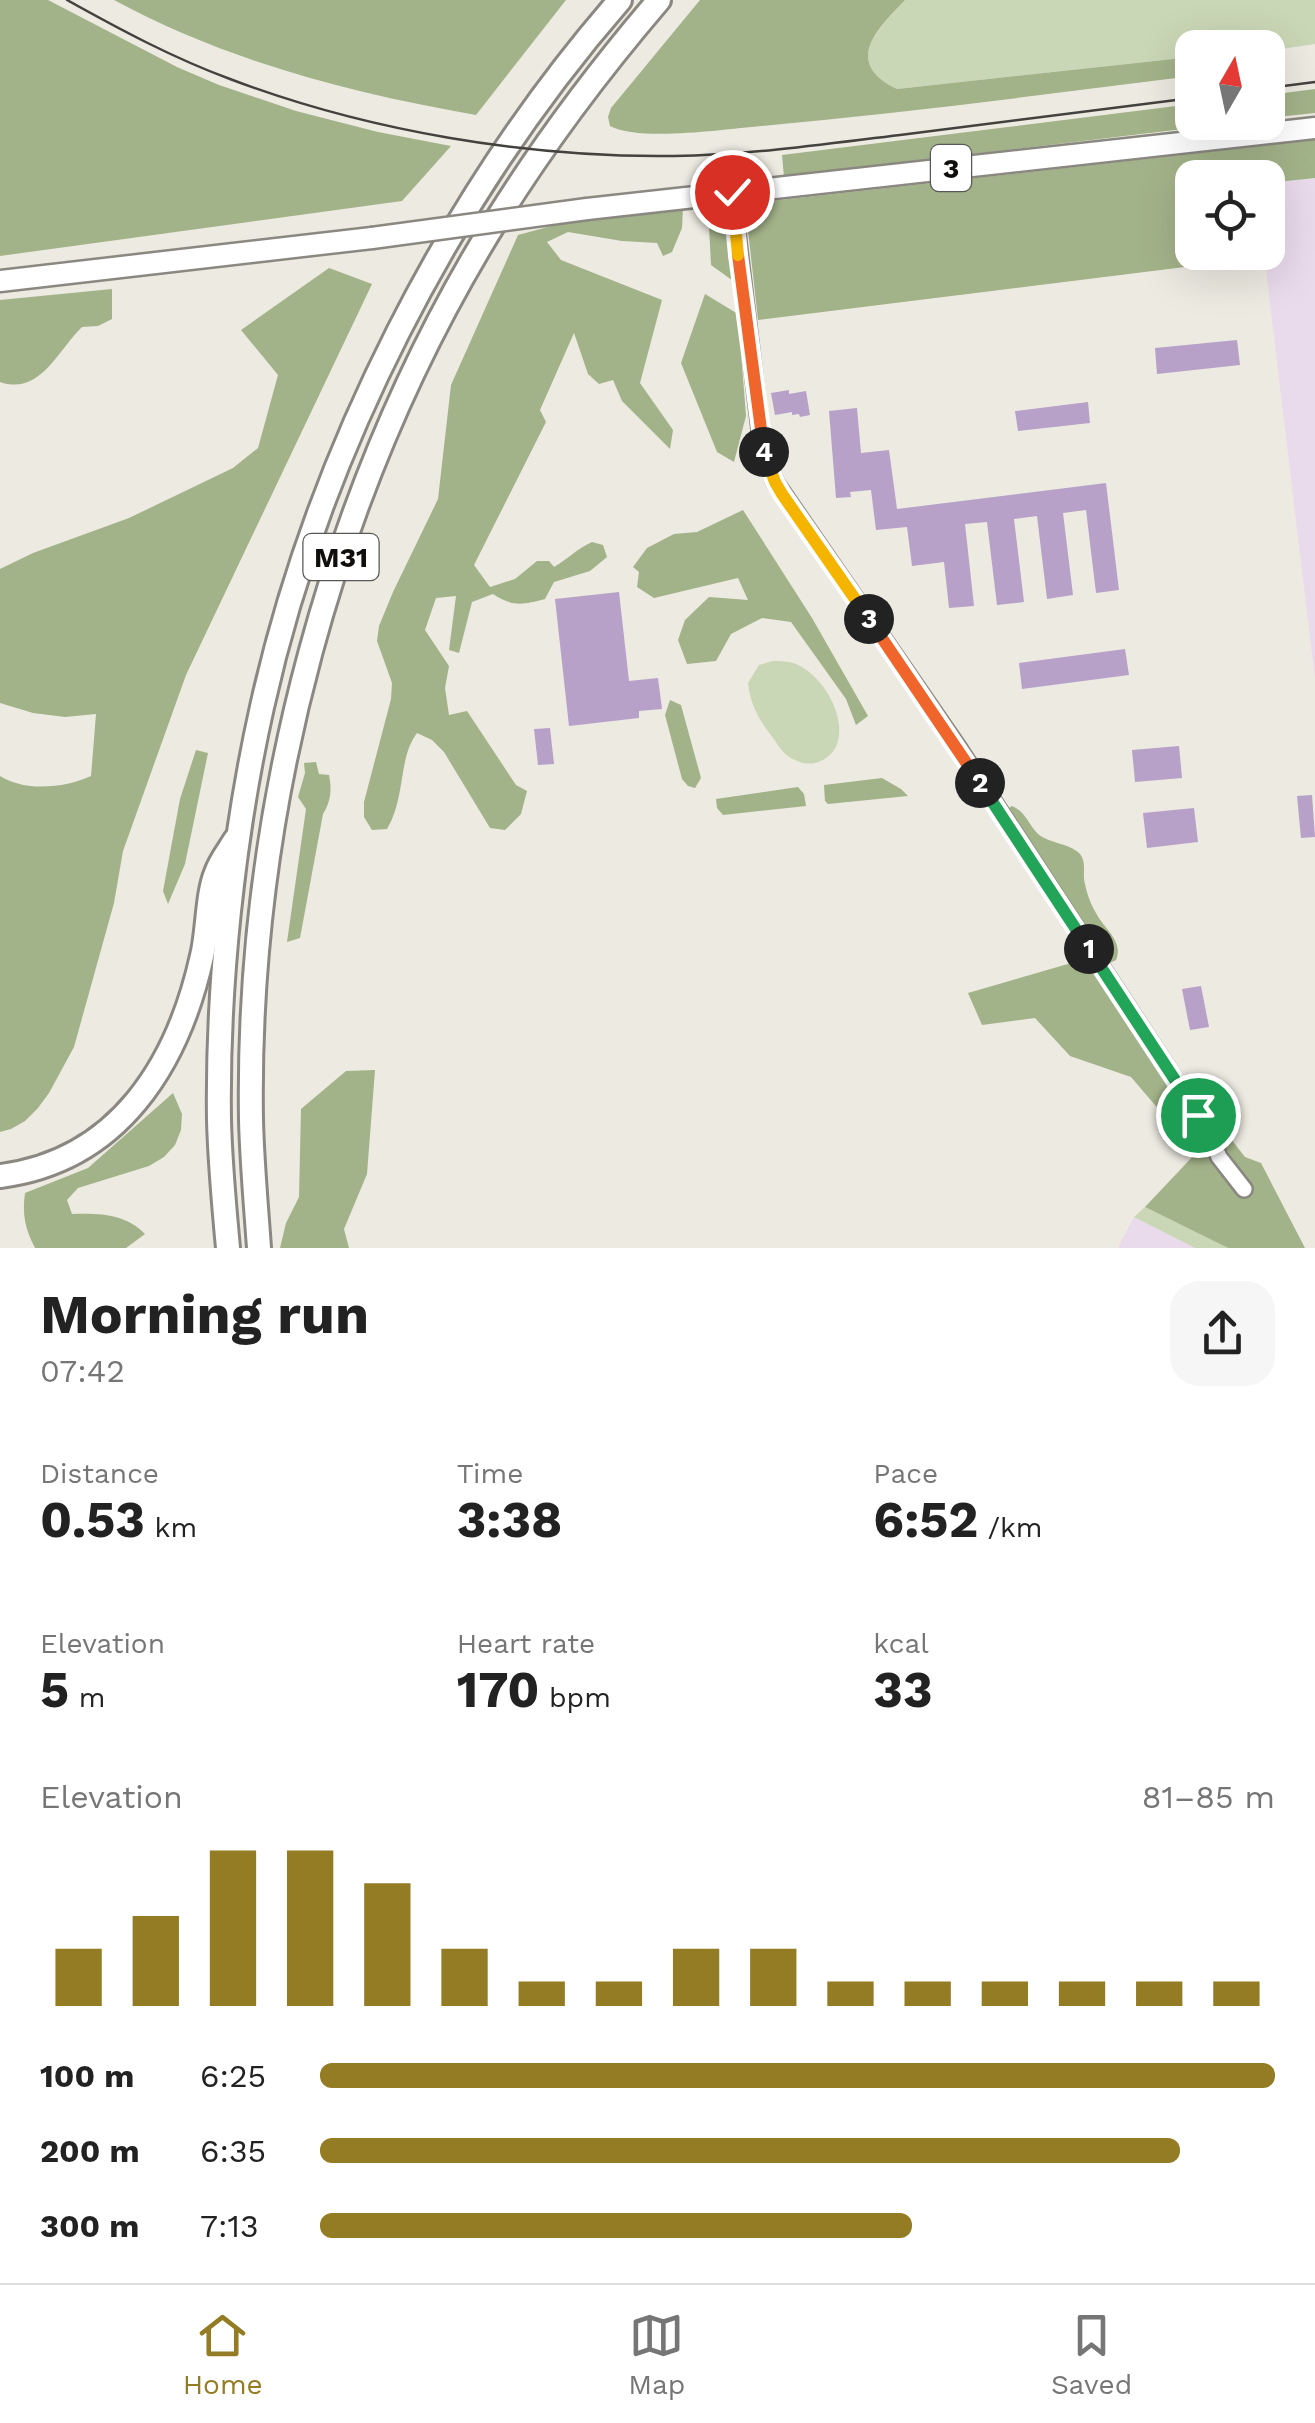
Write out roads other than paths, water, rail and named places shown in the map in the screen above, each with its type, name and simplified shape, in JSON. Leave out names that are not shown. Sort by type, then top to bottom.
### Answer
[{"type":"highway","name":"M31","points":[[228,1248],[219,1120],[221,1024],[239,832],[262,708],[280,638],[321,510],[360,414],[410,309],[496,165],[584,42],[620,0]]},
{"type":"highway","name":"M31","points":[[259,1248],[251,1120],[253,1025],[262,914],[294,715],[341,556],[391,421],[446,308],[495,221],[613,54],[659,0]]},
{"type":"highway","points":[[0,1176],[55,1162],[90,1143],[122,1118],[148,1089],[172,1050],[187,1012],[203,952],[214,875],[239,832]]},
{"type":"main road","name":"3","points":[[0,281],[732,192],[1315,128]]},
{"type":"street","points":[[732,192],[762,445],[775,482],[959,749],[1190,1103],[1219,1157],[1244,1189]]},
{"type":"tram line","points":[[67,0],[188,62],[282,97],[392,127],[562,152],[674,156],[759,151],[1175,100]]},
{"type":"tram line","points":[[1285,86],[1315,82]]}]
